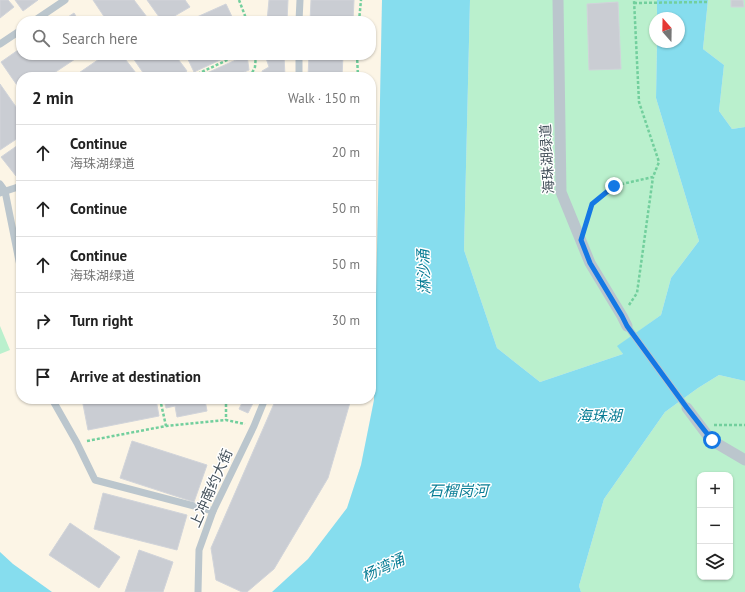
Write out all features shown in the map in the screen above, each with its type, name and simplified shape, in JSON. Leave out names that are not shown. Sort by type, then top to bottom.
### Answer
[{"type":"street","name":"海珠湖绿道","points":[[558,0],[561,192],[590,263],[625,321]]},
{"type":"street","points":[[687,408],[712,440],[745,460]]},
{"type":"lane","points":[[41,16],[65,0]]},
{"type":"lane","points":[[299,16],[300,0]]},
{"type":"lane","points":[[0,44],[16,33]]},
{"type":"lane","points":[[299,60],[299,72]]},
{"type":"lane","points":[[0,184],[16,249]]},
{"type":"lane","points":[[3,192],[16,188]]},
{"type":"lane","points":[[625,321],[687,408]]},
{"type":"lane","points":[[55,404],[95,480],[213,511]]},
{"type":"lane","name":"上冲南约大街","points":[[198,592],[199,550],[213,511],[263,404]]},
{"type":"path","points":[[239,0],[245,16]]},
{"type":"path","points":[[359,16],[361,0]]},
{"type":"path","points":[[625,321],[637,293],[653,178],[659,162],[639,102],[634,2],[644,4],[708,2]]},
{"type":"path","points":[[201,72],[227,60]]},
{"type":"path","points":[[252,72],[256,60]]},
{"type":"path","points":[[357,60],[358,72]]},
{"type":"path","points":[[581,240],[592,204],[614,186],[653,178]]},
{"type":"path","points":[[161,404],[166,426]]},
{"type":"path","points":[[226,404],[226,420]]},
{"type":"path","points":[[76,443],[166,426],[226,420],[254,426]]},
{"type":"path","points":[[700,425],[745,425]]},
{"type":"shaded area","points":[[0,0],[382,0],[376,299],[376,72],[16,72],[16,404],[373,404],[361,465],[347,508],[308,559],[272,592],[52,592],[13,564],[0,552]]},
{"type":"green space","points":[[470,0],[657,0],[657,12],[649,12],[649,48],[657,48],[656,98],[699,241],[671,278],[661,315],[618,346],[623,354],[540,382],[497,348],[464,250]]},
{"type":"green space","points":[[708,0],[745,0],[745,127],[732,129],[719,111],[724,65],[703,49]]},
{"type":"green space","points":[[0,326],[10,350],[0,354]]},
{"type":"green space","points":[[719,375],[745,381],[745,592],[581,592],[579,586],[604,499],[665,412]]},
{"type":"water","name":"石榴岗河","points":[[382,0],[470,0],[464,250],[497,348],[540,382],[623,354],[617,346],[661,315],[671,278],[699,241],[656,98],[657,48],[685,48],[685,12],[657,12],[657,0],[708,0],[703,49],[724,65],[719,111],[732,129],[745,127],[745,381],[719,375],[665,412],[604,499],[579,586],[581,592],[272,592],[308,559],[347,508],[361,465],[373,404],[376,404],[376,300]]},
{"type":"water","points":[[0,552],[13,564],[52,592],[0,592]]},
{"type":"building","points":[[0,0],[8,0],[14,7],[0,18]]},
{"type":"building","points":[[15,0],[38,0],[23,11]]},
{"type":"building","points":[[93,0],[134,0],[146,16],[104,16]]},
{"type":"building","points":[[147,0],[185,0],[190,7],[175,16],[158,16]]},
{"type":"building","points":[[269,0],[288,0],[287,16],[267,16]]},
{"type":"building","points":[[311,0],[354,0],[353,16],[310,16]]},
{"type":"building","points":[[731,0],[743,0],[744,7],[731,7]]},
{"type":"building","points":[[618,2],[621,69],[589,70],[587,4]]},
{"type":"building","points":[[226,4],[232,16],[199,16]]},
{"type":"building","points":[[16,52],[16,60],[74,60],[56,72],[16,72],[16,84],[1,62]]},
{"type":"building","points":[[98,60],[126,60],[135,72],[80,72]]},
{"type":"building","points":[[134,60],[179,60],[187,71],[186,72],[143,72]]},
{"type":"building","points":[[188,60],[220,60],[194,72]]},
{"type":"building","points":[[236,60],[248,60],[249,70],[244,72],[209,72]]},
{"type":"building","points":[[267,60],[284,60],[285,72],[262,72],[269,67]]},
{"type":"building","points":[[309,60],[343,60],[342,72],[308,72]]},
{"type":"building","points":[[0,84],[16,107],[16,139],[0,150]]},
{"type":"building","points":[[16,146],[16,176],[1,157]]},
{"type":"building","points":[[83,404],[157,404],[159,416],[88,430]]},
{"type":"building","points":[[165,404],[206,404],[207,411],[177,417],[175,406],[166,408]]},
{"type":"building","points":[[242,404],[252,404],[248,413],[239,409]]},
{"type":"building","points":[[274,404],[350,404],[328,478],[274,569],[247,592],[242,592],[216,580],[211,548]]},
{"type":"building","points":[[132,441],[207,465],[194,502],[120,478]]},
{"type":"building","points":[[103,493],[187,515],[177,550],[94,529]]},
{"type":"building","points":[[70,523],[120,557],[99,588],[49,555]]},
{"type":"building","points":[[139,550],[173,562],[163,592],[125,592]]},
{"type":"route","points":[[614,186],[592,204],[581,240],[590,263],[627,326],[712,440]]},
{"type":"water label","name":"淋沙涌","points":[[424,272]]},
{"type":"water label","name":"海珠湖","points":[[599,416]]},
{"type":"water label","name":"杨湾涌","points":[[383,568]]}]
